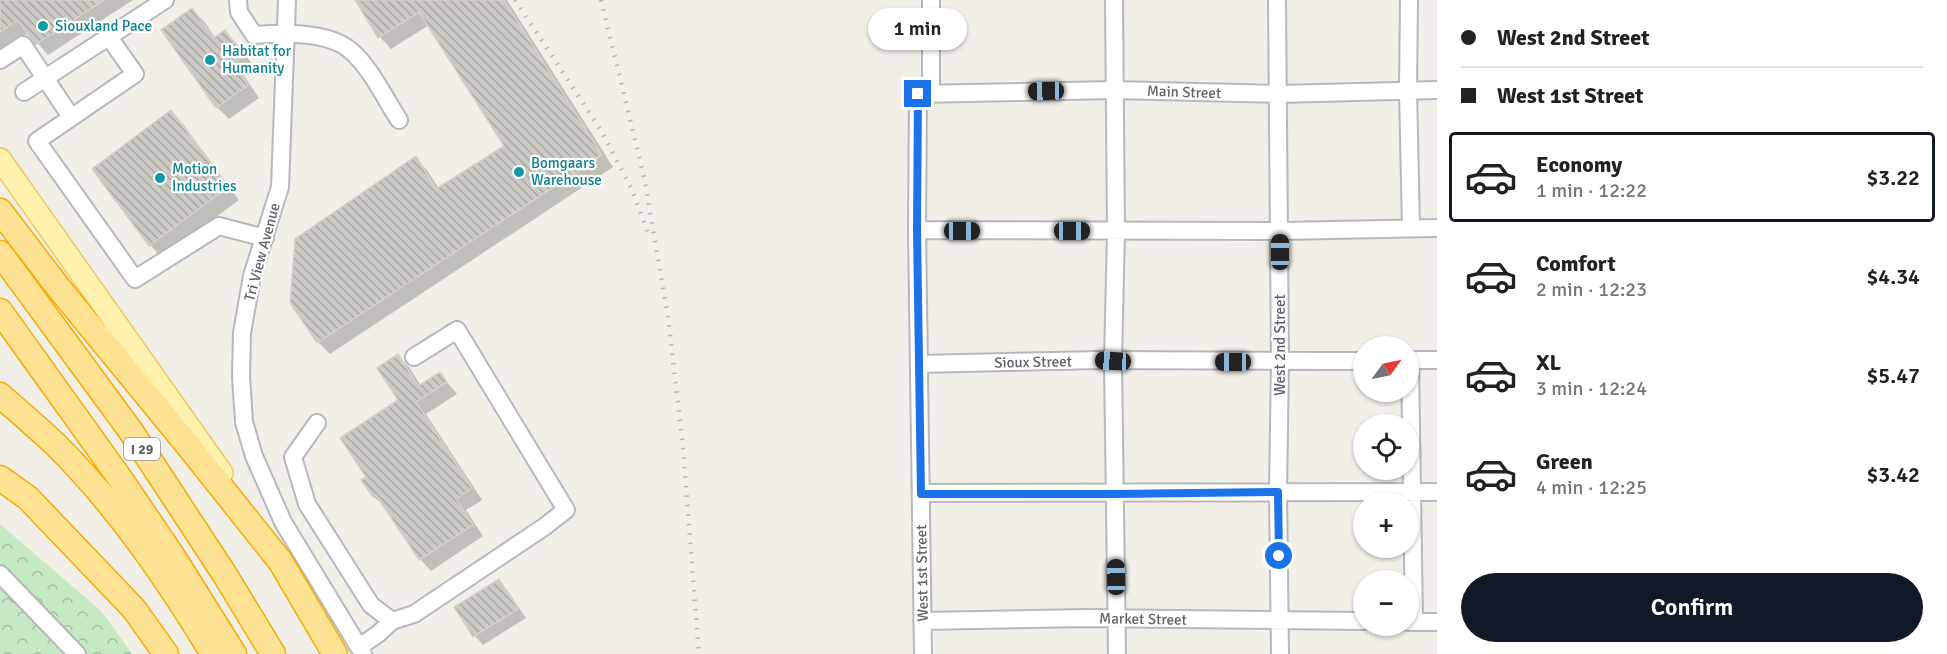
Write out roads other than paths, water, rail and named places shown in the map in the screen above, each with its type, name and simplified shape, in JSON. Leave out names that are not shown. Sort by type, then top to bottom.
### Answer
[{"type":"highway","points":[[0,211],[58,287],[280,561],[335,654]]},
{"type":"highway","name":"I 29","points":[[0,253],[130,430],[225,575],[273,654]]},
{"type":"highway","name":"I 29","points":[[0,311],[152,526],[234,654]]},
{"type":"highway","points":[[0,394],[55,444],[95,488],[183,605],[213,654]]},
{"type":"highway","points":[[0,478],[28,498],[134,609],[166,654]]},
{"type":"main road","points":[[0,159],[202,442],[280,561]]},
{"type":"street","points":[[24,92],[165,0]]},
{"type":"street","points":[[238,0],[239,12],[254,35],[286,33],[327,38],[349,50],[368,71],[399,120]]},
{"type":"street","name":"Tri View Avenue","points":[[287,0],[280,187],[252,276],[242,333],[241,376],[244,422],[254,456],[283,522],[361,651]]},
{"type":"street","points":[[931,0],[931,94]]},
{"type":"street","points":[[1114,0],[1116,231],[1113,361],[1117,654]]},
{"type":"street","name":"West 2nd Street","points":[[1277,0],[1280,231],[1278,492],[1280,654]]},
{"type":"street","points":[[1409,0],[1411,228]]},
{"type":"street","points":[[109,37],[135,74],[37,141],[135,279],[219,226],[265,238]]},
{"type":"street","points":[[0,60],[23,45],[71,117]]},
{"type":"street","name":"Main Street","points":[[931,94],[1114,90],[1278,94],[1437,90]]},
{"type":"street","name":"West 1st Street","points":[[922,654],[917,230],[918,94],[931,94]]},
{"type":"street","points":[[917,230],[1280,231],[1437,228]]},
{"type":"street","points":[[361,651],[392,621],[414,614],[566,510],[457,330],[414,357]]},
{"type":"street","points":[[1419,360],[1437,360]]},
{"type":"street","name":"Sioux Street","points":[[919,364],[1353,361]]},
{"type":"street","points":[[1410,402],[1412,492]]},
{"type":"street","points":[[317,423],[293,457],[307,504],[371,605],[392,621]]},
{"type":"street","points":[[1419,493],[1437,492]]},
{"type":"street","points":[[921,494],[1353,493]]},
{"type":"street","points":[[0,574],[77,654]]},
{"type":"street","name":"Market Street","points":[[922,621],[1085,618],[1353,621]]},
{"type":"street","points":[[1419,622],[1437,622]]},
{"type":"railway","points":[[515,0],[602,132],[632,190],[648,233]]},
{"type":"railway","points":[[601,0],[644,177],[668,317],[683,447],[699,654]]},
{"type":"place","name":"Siouxland Pace","points":[[43,26]]},
{"type":"place","name":"Habitat for Humanity","points":[[210,60]]},
{"type":"place","name":"Bomgaars Warehouse","points":[[519,172]]},
{"type":"place","name":"Motion Industries","points":[[160,178]]}]
